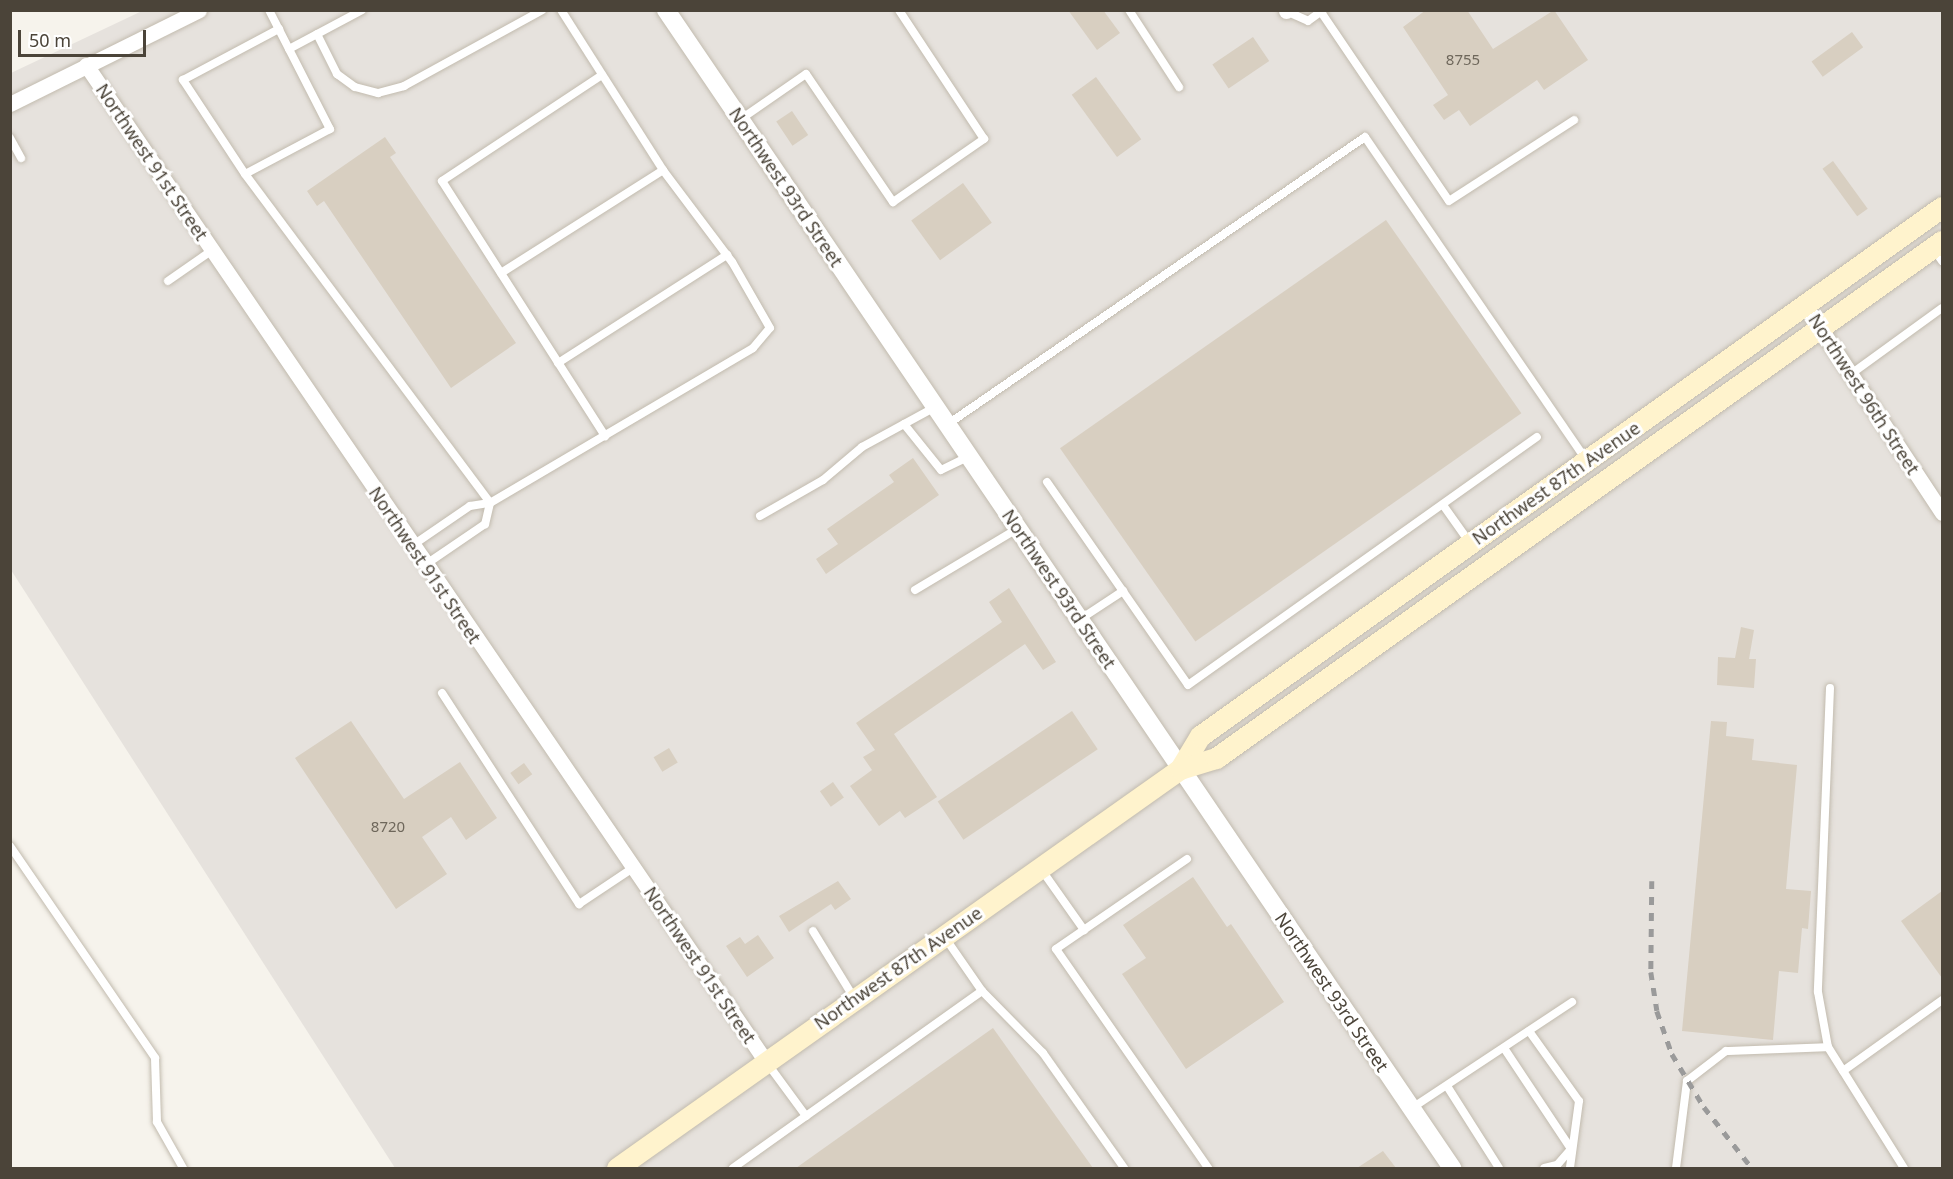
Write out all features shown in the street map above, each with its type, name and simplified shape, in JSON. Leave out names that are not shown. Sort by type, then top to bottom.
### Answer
[{"type":"main road","name":"Northwest 87th Avenue","points":[[1180,769],[1200,736],[1942,207]]},
{"type":"main road","name":"Northwest 87th Avenue","points":[[617,1168],[1180,769],[1216,758],[1820,328],[1939,250]]},
{"type":"street","points":[[10,104],[199,10]]},
{"type":"street","name":"Northwest 93rd Street","points":[[666,10],[1411,1108],[1448,1167]]},
{"type":"street","name":"Northwest 91st Street","points":[[86,65],[425,566],[766,1062]]},
{"type":"street","name":"Northwest 96th Street","points":[[1805,305],[1941,509]]},
{"type":"lane","points":[[244,174],[330,129],[269,10]]},
{"type":"lane","points":[[289,49],[362,10]]},
{"type":"lane","points":[[317,34],[337,74],[355,87],[378,93],[404,86],[542,10]]},
{"type":"lane","points":[[412,546],[470,506],[490,503],[753,348],[770,328],[728,255],[663,170],[561,10]]},
{"type":"lane","points":[[740,120],[806,74],[893,202],[984,139],[898,10]]},
{"type":"lane","points":[[1129,10],[1179,87]]},
{"type":"lane","points":[[1286,11],[1308,21],[1322,11],[1449,201],[1574,120]]},
{"type":"lane","points":[[279,29],[183,80],[244,174],[490,503]]},
{"type":"lane","points":[[602,75],[441,181],[604,436]]},
{"type":"lane","points":[[948,424],[1365,137],[1587,460]]},
{"type":"lane","points":[[10,138],[21,158]]},
{"type":"lane","points":[[501,273],[663,170]]},
{"type":"lane","points":[[168,280],[211,250]]},
{"type":"lane","points":[[558,363],[728,255]]},
{"type":"lane","points":[[1851,374],[1942,308]]},
{"type":"lane","points":[[760,516],[823,480],[862,447],[936,406]]},
{"type":"lane","points":[[903,424],[941,470],[969,456]]},
{"type":"lane","points":[[1047,482],[1188,686],[1537,437]]},
{"type":"lane","points":[[425,566],[485,524],[490,503]]},
{"type":"lane","points":[[1443,505],[1471,543]]},
{"type":"lane","points":[[915,590],[1018,528]]},
{"type":"lane","points":[[1079,620],[1123,591]]},
{"type":"lane","points":[[1830,688],[1818,992],[1828,1047],[1904,1168]]},
{"type":"lane","points":[[442,693],[579,904],[633,868]]},
{"type":"lane","points":[[10,846],[155,1058],[157,1122],[183,1168]]},
{"type":"lane","points":[[1188,860],[1056,949],[1208,1168]]},
{"type":"lane","points":[[1041,867],[1084,930]]},
{"type":"lane","points":[[813,931],[855,999]]},
{"type":"lane","points":[[944,936],[982,991],[1043,1053],[1124,1168]]},
{"type":"lane","points":[[733,1168],[982,991]]},
{"type":"lane","points":[[1843,1071],[1942,1000]]},
{"type":"lane","points":[[1411,1108],[1572,1002]]},
{"type":"lane","points":[[1529,1031],[1580,1101],[1571,1149],[1570,1168]]},
{"type":"lane","points":[[1676,1168],[1687,1081],[1726,1051],[1828,1047]]},
{"type":"lane","points":[[1504,1048],[1571,1149]]},
{"type":"lane","points":[[766,1062],[806,1116]]},
{"type":"lane","points":[[1447,1086],[1499,1168]]},
{"type":"lane","points":[[1544,1168],[1557,1165],[1571,1149]]},
{"type":"shaded area","points":[[142,11],[1942,11],[1942,1168],[395,1168],[11,570],[11,73]]},
{"type":"building","points":[[1068,10],[1103,10],[1120,33],[1097,50]]},
{"type":"building","points":[[1426,10],[1467,10],[1493,49],[1554,10],[1588,60],[1544,90],[1537,80],[1470,126],[1459,110],[1444,120],[1433,105],[1448,95],[1403,27]]},
{"type":"building","points":[[1852,32],[1863,47],[1823,77],[1812,61]]},
{"type":"building","points":[[1253,37],[1269,61],[1229,88],[1212,64]]},
{"type":"building","points":[[1096,77],[1141,139],[1117,157],[1072,95]]},
{"type":"building","points":[[792,111],[808,135],[792,146],[776,122]]},
{"type":"building","points":[[385,137],[396,153],[390,157],[516,343],[451,388],[324,201],[317,206],[307,191]]},
{"type":"building","points":[[1833,161],[1868,209],[1857,216],[1822,169]]},
{"type":"building","points":[[963,183],[992,223],[940,260],[911,221]]},
{"type":"building","points":[[1386,220],[1521,413],[1195,642],[1060,448]]},
{"type":"building","points":[[913,458],[939,495],[826,574],[816,559],[838,544],[827,529],[894,482],[889,475]]},
{"type":"building","points":[[1009,588],[1056,662],[1043,670],[1025,644],[894,734],[937,797],[905,818],[900,811],[879,826],[850,786],[872,770],[863,757],[875,750],[856,723],[1002,622],[989,602]]},
{"type":"building","points":[[1741,627],[1754,630],[1749,659],[1756,659],[1754,688],[1717,685],[1718,657],[1735,658]]},
{"type":"building","points":[[1072,711],[1098,749],[963,840],[938,802]]},
{"type":"building","points":[[351,721],[404,799],[460,762],[497,818],[466,840],[451,817],[422,837],[447,874],[396,909],[295,758]]},
{"type":"building","points":[[1711,721],[1727,722],[1726,736],[1754,739],[1752,760],[1797,765],[1786,889],[1811,891],[1808,929],[1802,928],[1798,973],[1779,971],[1773,1040],[1682,1031]]},
{"type":"building","points":[[669,748],[678,763],[662,772],[654,757]]},
{"type":"building","points":[[524,763],[532,774],[518,784],[510,773]]},
{"type":"building","points":[[833,782],[844,798],[831,807],[820,791]]},
{"type":"building","points":[[1193,877],[1227,927],[1231,924],[1284,1002],[1186,1069],[1122,974],[1146,958],[1123,925]]},
{"type":"building","points":[[838,881],[851,899],[835,910],[831,904],[789,932],[779,916]]},
{"type":"building","points":[[1942,891],[1942,978],[1901,921]]},
{"type":"building","points":[[758,935],[774,958],[747,977],[726,946],[740,937],[745,944]]},
{"type":"building","points":[[993,1028],[1093,1168],[796,1168]]},
{"type":"building","points":[[1383,1151],[1396,1168],[1357,1168]]},
{"type":"railway","points":[[1652,881],[1651,972],[1657,1011],[1672,1054],[1704,1107],[1752,1168]]}]
